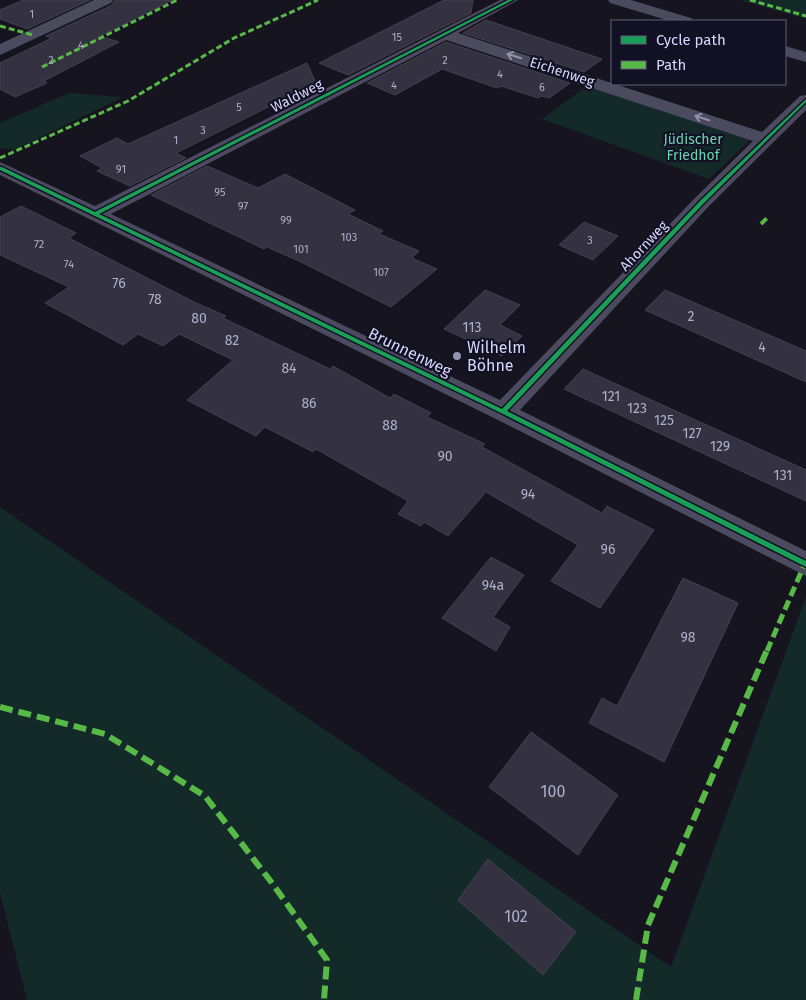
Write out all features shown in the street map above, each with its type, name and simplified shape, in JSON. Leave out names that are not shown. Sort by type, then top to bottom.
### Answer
[{"type":"street","points":[[0,50],[106,0]]},
{"type":"street","name":"Waldweg","points":[[95,214],[511,0]]},
{"type":"street","points":[[615,0],[683,20]]},
{"type":"street","name":"Eichenweg","points":[[446,34],[764,139]]},
{"type":"street","points":[[786,51],[806,57]]},
{"type":"street","name":"Ahornweg","points":[[503,412],[764,139],[806,100]]},
{"type":"street","name":"Brunnenweg","points":[[0,168],[503,412],[806,564]]},
{"type":"green space","points":[[740,0],[806,0],[806,19]]},
{"type":"green space","name":"Jüdischer Friedhof","points":[[587,86],[750,140],[709,179],[542,119]]},
{"type":"green space","points":[[69,93],[123,97],[14,150],[0,148],[0,123]]},
{"type":"green space","points":[[0,507],[671,967],[806,597],[806,1000],[27,1000],[0,893]]},
{"type":"building","points":[[23,0],[90,0],[27,29],[0,19],[0,10]]},
{"type":"building","points":[[115,0],[172,0],[100,36],[119,42],[44,81],[47,83],[15,97],[0,89],[0,63],[52,38],[46,36],[112,5]]},
{"type":"building","points":[[444,0],[473,0],[471,13],[348,75],[319,63]]},
{"type":"building","points":[[486,20],[602,59],[584,72],[463,33]]},
{"type":"building","points":[[446,42],[570,83],[549,98],[541,96],[538,98],[501,86],[497,88],[442,69],[395,95],[367,83]]},
{"type":"building","points":[[307,63],[316,83],[176,153],[186,158],[130,186],[97,171],[102,168],[80,156],[117,138],[128,144]]},
{"type":"building","points":[[207,166],[258,188],[285,174],[355,210],[348,214],[383,231],[379,234],[419,251],[412,258],[437,269],[391,307],[301,262],[267,247],[264,249],[151,195]]},
{"type":"building","points":[[21,206],[76,233],[69,238],[194,302],[226,316],[223,318],[330,369],[333,366],[390,398],[394,394],[431,413],[427,417],[485,444],[482,447],[602,513],[607,506],[654,530],[600,608],[551,581],[578,545],[486,492],[448,536],[424,522],[421,526],[398,514],[408,501],[316,449],[313,452],[265,427],[256,436],[187,400],[233,360],[179,334],[163,346],[138,334],[123,345],[45,303],[69,287],[0,255],[0,217]]},
{"type":"building","points":[[584,222],[618,236],[593,260],[559,245]]},
{"type":"building","points":[[485,290],[520,305],[500,325],[522,336],[502,356],[444,329]]},
{"type":"building","points":[[665,290],[806,351],[806,382],[645,310]]},
{"type":"building","points":[[583,369],[806,470],[806,501],[564,389]]},
{"type":"building","points":[[491,557],[524,575],[493,617],[510,627],[496,651],[442,618]]},
{"type":"building","points":[[683,578],[738,603],[664,762],[589,723],[602,698],[617,706]]},
{"type":"building","points":[[531,732],[618,795],[578,855],[489,787]]},
{"type":"building","points":[[488,859],[576,932],[543,975],[458,900]]},
{"type":"marked path","points":[[42,67],[177,0]]},
{"type":"marked path","points":[[0,158],[128,101],[234,38],[318,0]]},
{"type":"marked path","points":[[750,0],[806,16]]},
{"type":"marked path","points":[[0,26],[33,35]]},
{"type":"marked path","points":[[761,224],[769,216]]},
{"type":"marked path","points":[[636,1000],[648,925],[805,563]]},
{"type":"marked path","points":[[0,707],[105,734],[205,796],[272,883],[327,960],[324,1000]]},
{"type":"cycle path","points":[[95,214],[511,0]]},
{"type":"cycle path","points":[[503,412],[702,202],[806,100]]},
{"type":"cycle path","points":[[0,168],[503,412],[806,564]]},
{"type":"place","name":"Wilhelm Böhne","points":[[457,356]]}]
